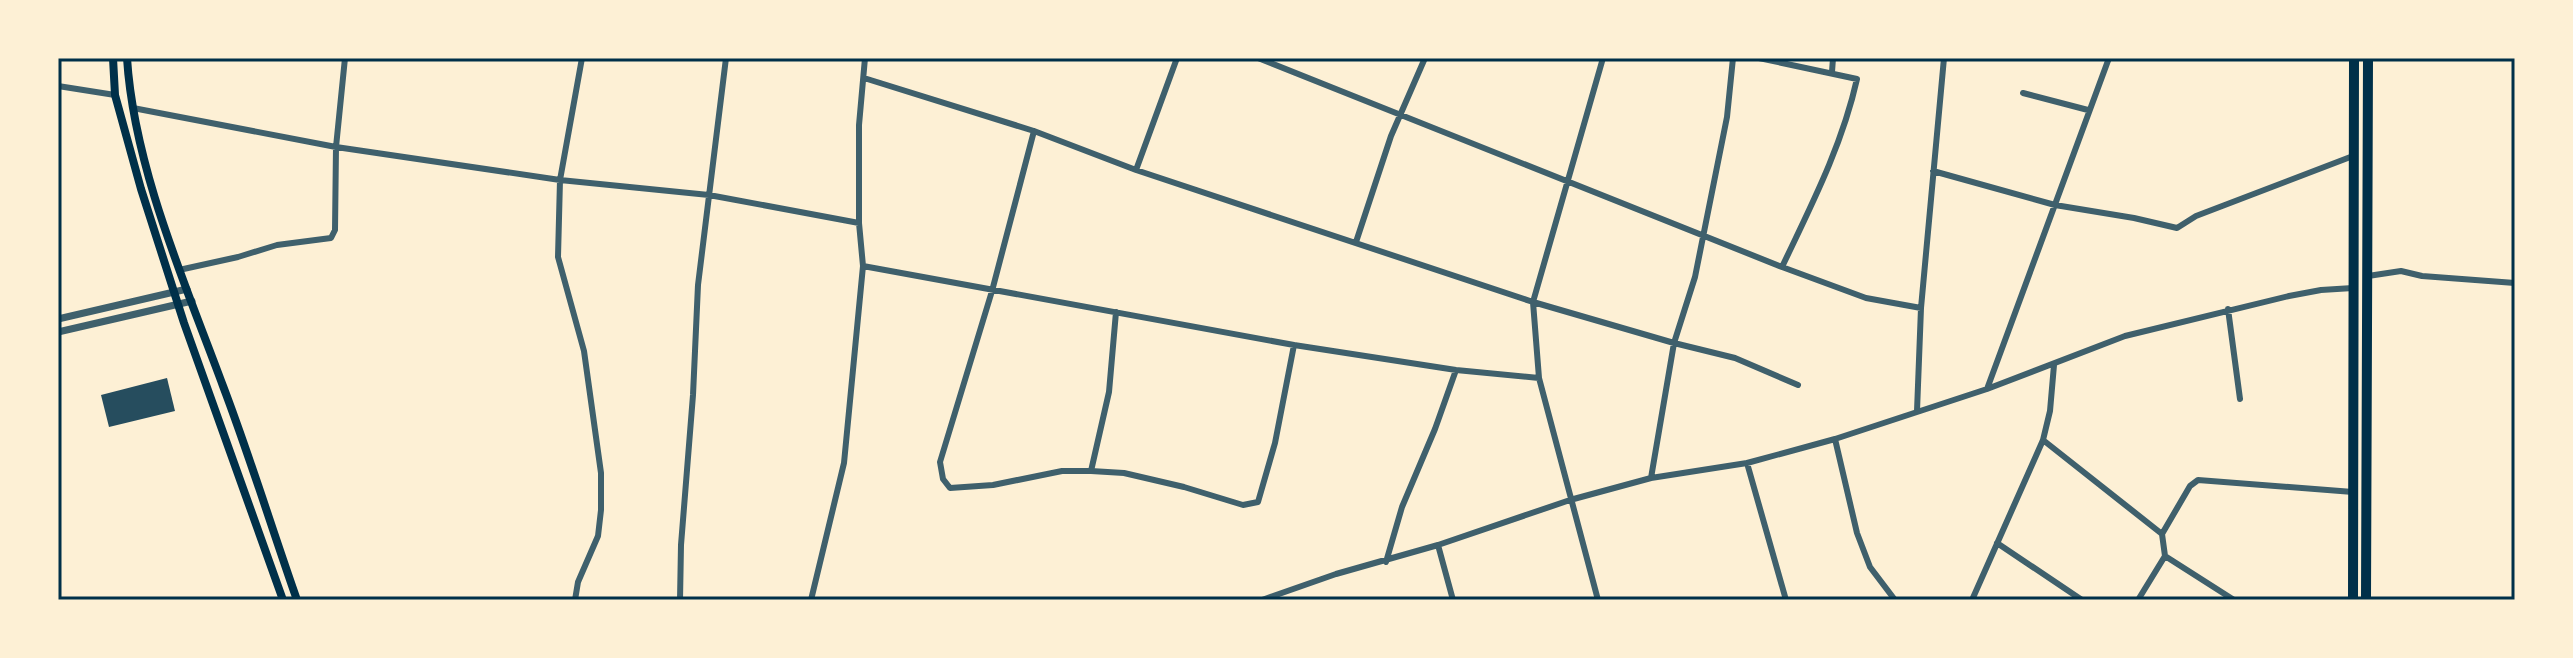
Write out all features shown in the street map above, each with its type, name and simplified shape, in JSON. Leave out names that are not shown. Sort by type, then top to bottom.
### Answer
[{"type":"highway","points":[[2353,600],[2354,58]]},
{"type":"highway","points":[[2366,600],[2368,58]]},
{"type":"main road","points":[[113,58],[115,95],[141,189],[178,304],[283,600]]},
{"type":"main road","points":[[127,58],[133,108],[179,270],[241,433],[297,600]]},
{"type":"street","points":[[179,270],[277,245],[331,238],[335,230],[336,147],[345,58]]},
{"type":"street","points":[[575,600],[578,582],[598,536],[601,473],[584,351],[558,257],[560,180],[582,58]]},
{"type":"street","points":[[680,600],[698,285],[726,58]]},
{"type":"street","points":[[811,600],[844,463],[863,266],[859,223],[859,125],[865,58]]},
{"type":"street","points":[[1136,170],[1177,58]]},
{"type":"street","points":[[1258,58],[1782,267],[1866,298],[1921,308]]},
{"type":"street","points":[[1356,242],[1400,113],[1425,58]]},
{"type":"street","points":[[1598,600],[1539,378],[1533,302],[1603,58]]},
{"type":"street","points":[[1651,478],[1674,343],[1695,277],[1727,117],[1733,58]]},
{"type":"street","points":[[1759,58],[1857,79],[1850,110],[1832,159],[1782,267]]},
{"type":"street","points":[[1832,72],[1833,58]]},
{"type":"street","points":[[1917,411],[1921,308],[1944,58]]},
{"type":"street","points":[[1987,389],[2109,58]]},
{"type":"street","points":[[864,78],[1034,131],[1136,170],[1533,302],[1735,358],[1798,385]]},
{"type":"street","points":[[58,86],[115,95]]},
{"type":"street","points":[[2023,93],[2088,110]]},
{"type":"street","points":[[133,108],[336,147],[560,180],[709,195],[859,223]]},
{"type":"street","points":[[1034,131],[992,291],[940,462],[943,479],[950,488],[993,485],[1062,471],[1091,471],[1124,473],[1243,505],[1258,502],[1275,443],[1294,345]]},
{"type":"street","points":[[1933,171],[2055,205],[2177,228],[2196,216],[2353,156]]},
{"type":"street","points":[[863,266],[1294,345],[1456,370],[1539,378]]},
{"type":"street","points":[[2368,276],[2401,271],[2422,276],[2515,283]]},
{"type":"street","points":[[1262,600],[1280,598],[1336,574],[1386,562],[1570,500],[1651,478],[1747,463],[1835,439],[1987,389],[2125,336],[2228,309],[2321,290],[2353,288]]},
{"type":"street","points":[[58,319],[187,289]]},
{"type":"street","points":[[58,332],[192,301]]},
{"type":"street","points":[[2228,309],[2240,399]]},
{"type":"street","points":[[1091,471],[1109,392],[1116,312]]},
{"type":"street","points":[[1972,600],[2043,440],[2050,411],[2054,365]]},
{"type":"street","points":[[1386,562],[1402,507],[1456,370]]},
{"type":"street","points":[[1835,439],[1857,533],[1870,567],[1895,600]]},
{"type":"street","points":[[2043,440],[2162,534]]},
{"type":"street","points":[[1747,463],[1786,600]]},
{"type":"street","points":[[2138,600],[2165,556],[2162,534],[2190,486],[2198,480],[2353,492]]},
{"type":"street","points":[[1997,543],[2082,600]]},
{"type":"street","points":[[1438,545],[1453,600]]},
{"type":"street","points":[[2165,556],[2234,600]]},
{"type":"building","points":[[167,378],[175,411],[109,427],[101,395]]}]
